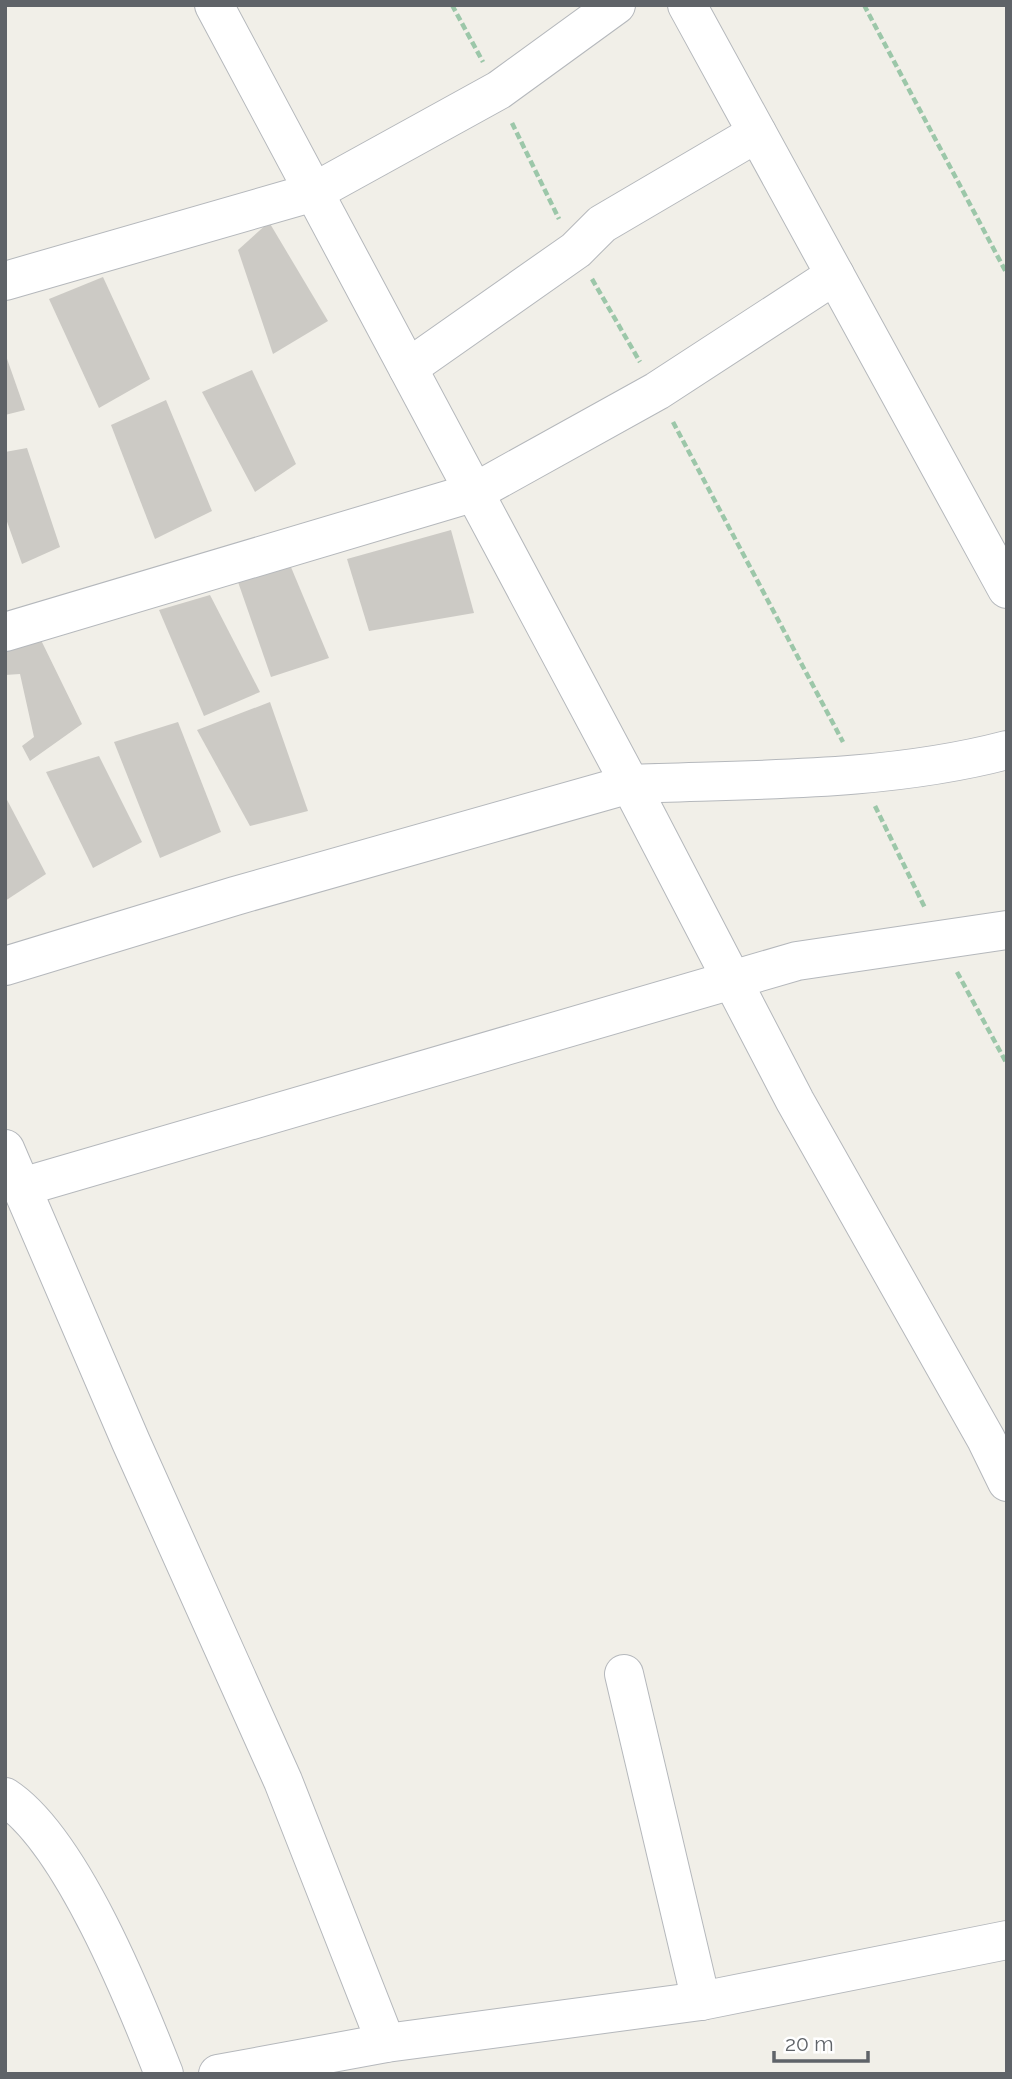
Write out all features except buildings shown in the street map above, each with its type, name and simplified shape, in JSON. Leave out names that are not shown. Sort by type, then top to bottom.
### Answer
[{"type":"street","points":[[214,5],[630,784],[795,1101],[986,1439],[1007,1482]]},
{"type":"street","points":[[5,281],[314,191],[499,90],[616,5]]},
{"type":"street","points":[[687,5],[1007,589]]},
{"type":"street","points":[[408,368],[576,250],[603,224],[757,133]]},
{"type":"street","points":[[5,632],[475,492],[657,391],[835,275]]},
{"type":"street","points":[[5,966],[235,896],[630,784],[860,775],[971,760],[1007,750]]},
{"type":"street","points":[[22,1187],[797,961],[1007,930]]},
{"type":"street","points":[[5,1149],[131,1442],[283,1781],[386,2043]]},
{"type":"street","points":[[624,1674],[701,2001]]},
{"type":"street","points":[[5,1797],[19,1807],[58,1855],[126,1979],[164,2074]]},
{"type":"street","points":[[231,2073],[386,2043],[701,2001],[1007,1940]]},
{"type":"path","points":[[452,5],[499,90],[525,154],[576,250],[657,391],[860,775],[940,940],[1007,1064]]},
{"type":"path","points":[[864,5],[1007,274]]}]
